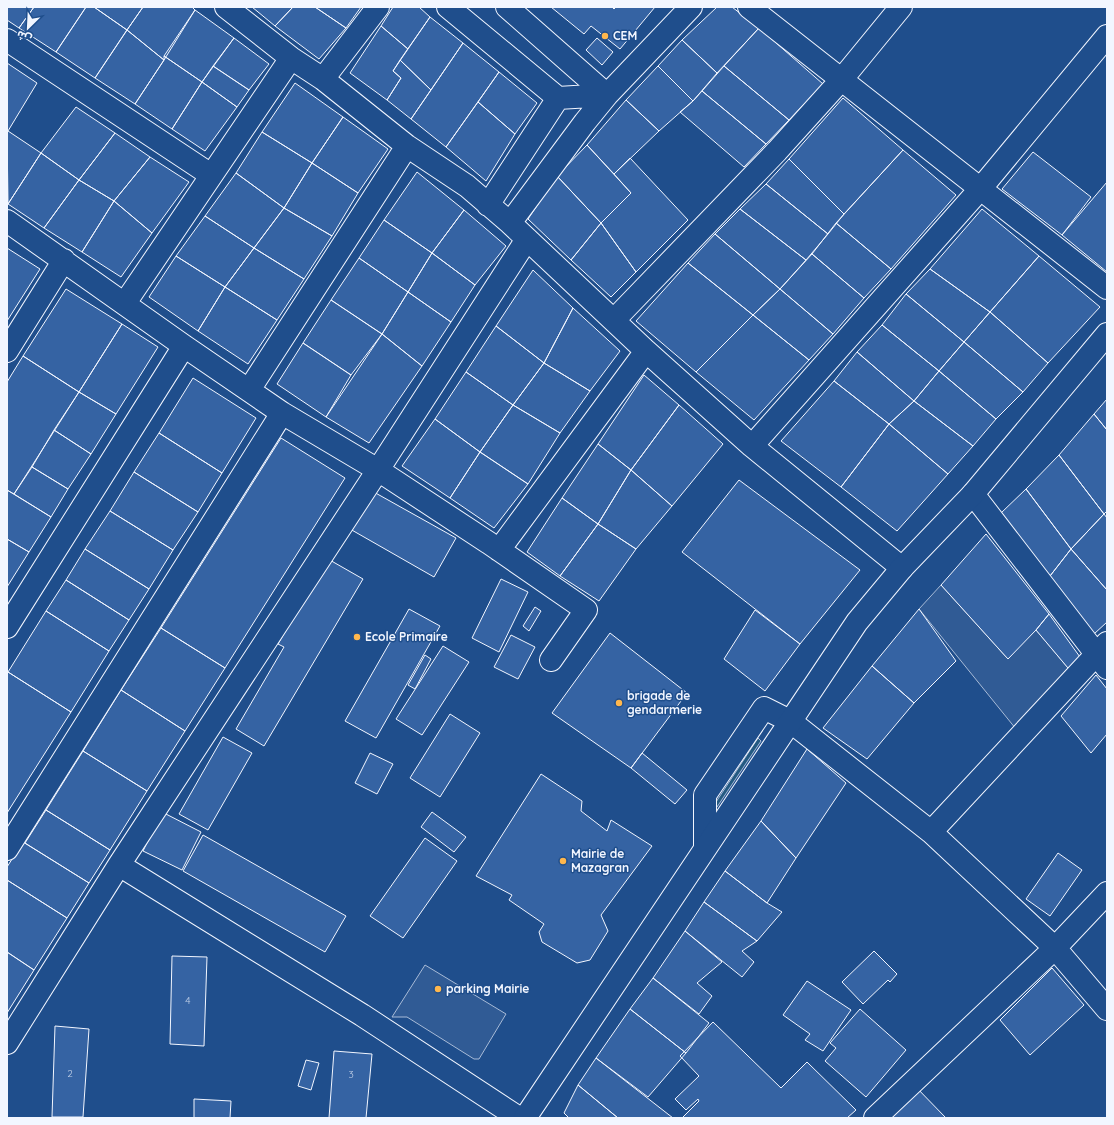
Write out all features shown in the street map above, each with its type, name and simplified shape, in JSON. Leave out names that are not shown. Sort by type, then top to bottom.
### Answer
[{"type":"street","points":[[226,7],[291,58],[323,79],[407,146],[467,186],[510,223],[646,351],[752,446],[902,568]]},
{"type":"street","points":[[323,79],[378,7]]},
{"type":"street","points":[[448,7],[558,98],[607,95]]},
{"type":"street","points":[[507,7],[607,95]]},
{"type":"street","points":[[510,223],[585,122],[607,95],[691,7]]},
{"type":"street","points":[[749,7],[1107,288]]},
{"type":"street","points":[[614,320],[777,151],[842,79],[901,7]]},
{"type":"street","points":[[752,446],[981,188],[1107,36]]},
{"type":"street","points":[[7,40],[211,175]]},
{"type":"street","points":[[125,303],[291,58]]},
{"type":"street","points":[[488,205],[558,98]]},
{"type":"street","points":[[249,390],[407,146]]},
{"type":"street","points":[[7,221],[282,413],[378,470],[586,610],[551,660]]},
{"type":"street","points":[[7,1042],[119,865],[378,470],[527,239]]},
{"type":"street","points":[[7,351],[64,260]]},
{"type":"street","points":[[524,1118],[856,622],[902,568],[973,494],[1107,334]]},
{"type":"street","points":[[7,627],[184,346]]},
{"type":"street","points":[[499,550],[646,351]]},
{"type":"street","points":[[7,849],[282,413]]},
{"type":"street","points":[[931,832],[1104,656],[973,494]]},
{"type":"street","points":[[705,847],[704,795],[764,708],[790,722],[931,832],[1055,948],[1107,1009]]},
{"type":"street","points":[[119,865],[362,1015],[519,1118]]},
{"type":"street","points":[[875,1118],[1055,948],[1107,893]]},
{"type":"shaded area","points":[[941,585],[1007,658],[1036,630],[1068,668],[1016,729],[919,609]]},
{"type":"shaded area","points":[[758,738],[761,741],[717,807],[716,802]]},
{"type":"shaded area","name":"parking Mairie","points":[[425,965],[506,1014],[479,1059],[474,1059],[407,1017],[392,1017]]},
{"type":"building","points":[[7,7],[34,7],[19,28],[7,20]]},
{"type":"building","points":[[34,7],[86,7],[56,52],[19,28]]},
{"type":"building","points":[[86,7],[94,7],[127,30],[95,78],[56,52]]},
{"type":"building","points":[[94,7],[143,7],[127,30]]},
{"type":"building","points":[[143,7],[192,7],[195,10],[164,60],[127,30]]},
{"type":"building","points":[[252,7],[293,7],[275,26]]},
{"type":"building","points":[[293,7],[315,7],[346,28],[319,59],[275,26]]},
{"type":"building","points":[[315,7],[361,7],[346,28]]},
{"type":"building","points":[[393,7],[419,7],[430,17],[408,49],[381,26]]},
{"type":"building","points":[[551,7],[612,7],[614,9],[616,7],[655,7],[620,49],[591,26],[584,34]]},
{"type":"building","points":[[717,7],[732,7],[759,28],[717,73],[682,40]]},
{"type":"building","points":[[195,10],[234,38],[202,82],[164,56]]},
{"type":"building","points":[[430,17],[463,43],[431,90],[400,60]]},
{"type":"building","points":[[381,26],[408,49],[393,71],[401,78],[387,100],[350,73]]},
{"type":"building","points":[[759,28],[823,84],[789,120],[724,66]]},
{"type":"building","points":[[127,30],[164,60],[135,104],[95,78]]},
{"type":"building","points":[[234,38],[269,64],[249,90],[213,66]]},
{"type":"building","points":[[597,38],[613,52],[602,65],[586,50]]},
{"type":"building","points":[[682,40],[717,73],[693,101],[658,66]]},
{"type":"building","points":[[463,43],[499,72],[446,147],[411,119]]},
{"type":"building","points":[[164,56],[202,82],[172,129],[135,104],[164,60]]},
{"type":"building","points":[[400,60],[431,90],[411,119],[387,100],[401,78],[393,71]]},
{"type":"building","points":[[7,63],[37,83],[8,131],[7,131]]},
{"type":"building","points":[[213,66],[249,90],[237,107],[202,82]]},
{"type":"building","points":[[658,66],[693,101],[659,131],[626,100]]},
{"type":"building","points":[[724,66],[789,120],[766,144],[702,91]]},
{"type":"building","points":[[499,72],[537,103],[515,134],[478,102]]},
{"type":"building","points":[[202,82],[237,107],[205,151],[172,129]]},
{"type":"building","points":[[295,83],[343,117],[312,163],[262,132]]},
{"type":"building","points":[[702,91],[766,144],[744,167],[680,112]]},
{"type":"building","points":[[843,98],[903,150],[844,214],[789,159]]},
{"type":"building","points":[[626,100],[659,131],[614,174],[587,145]]},
{"type":"building","points":[[478,102],[515,134],[486,181],[446,147]]},
{"type":"building","points":[[76,107],[115,133],[79,180],[41,153]]},
{"type":"building","points":[[343,117],[388,149],[358,193],[312,163]]},
{"type":"building","points":[[8,131],[41,153],[8,204],[7,132]]},
{"type":"building","points":[[262,132],[312,163],[284,208],[236,173]]},
{"type":"building","points":[[115,133],[150,157],[114,201],[79,180]]},
{"type":"building","points":[[587,145],[631,193],[601,223],[557,176]]},
{"type":"building","points":[[903,150],[956,195],[891,269],[836,223]]},
{"type":"building","points":[[1033,152],[1091,197],[1062,235],[1002,189]]},
{"type":"building","points":[[41,153],[79,180],[44,228],[8,204]]},
{"type":"building","points":[[150,157],[189,182],[152,233],[114,201]]},
{"type":"building","points":[[630,158],[688,220],[636,272],[601,223],[631,193],[614,174]]},
{"type":"building","points":[[789,159],[844,214],[828,234],[766,184]]},
{"type":"building","points":[[312,163],[358,193],[332,236],[284,208]]},
{"type":"building","points":[[417,172],[464,210],[432,253],[384,220]]},
{"type":"building","points":[[236,173],[284,208],[254,248],[205,216]]},
{"type":"building","points":[[557,176],[601,223],[571,260],[528,219]]},
{"type":"building","points":[[79,180],[114,201],[82,252],[44,228]]},
{"type":"building","points":[[1107,182],[1107,272],[1062,235]]},
{"type":"building","points":[[766,184],[828,234],[806,260],[740,209]]},
{"type":"building","points":[[114,201],[152,233],[121,277],[82,252]]},
{"type":"building","points":[[284,208],[332,236],[304,279],[254,248]]},
{"type":"building","points":[[740,209],[806,260],[780,289],[715,234]]},
{"type":"building","points":[[982,209],[1039,256],[990,312],[930,269]]},
{"type":"building","points":[[464,210],[506,246],[475,285],[432,253]]},
{"type":"building","points":[[205,216],[254,248],[225,287],[176,256]]},
{"type":"building","points":[[384,220],[432,253],[408,292],[359,258]]},
{"type":"building","points":[[601,223],[636,272],[611,297],[571,260]]},
{"type":"building","points":[[836,223],[891,269],[864,298],[812,254]]},
{"type":"building","points":[[715,234],[780,289],[753,315],[688,263]]},
{"type":"building","points":[[7,248],[40,269],[7,321]]},
{"type":"building","points":[[254,248],[304,279],[277,320],[225,287]]},
{"type":"building","points":[[432,253],[475,285],[451,322],[408,292]]},
{"type":"building","points":[[812,254],[864,298],[833,334],[780,289]]},
{"type":"building","points":[[176,256],[225,287],[198,331],[149,297]]},
{"type":"building","points":[[1039,256],[1100,307],[1048,363],[990,312]]},
{"type":"building","points":[[359,258],[408,292],[382,334],[331,300]]},
{"type":"building","points":[[688,263],[753,315],[696,372],[636,321]]},
{"type":"building","points":[[930,269],[990,312],[964,342],[906,294]]},
{"type":"building","points":[[533,270],[573,308],[544,363],[496,326]]},
{"type":"building","points":[[225,287],[277,320],[248,364],[198,331]]},
{"type":"building","points":[[66,289],[122,324],[79,392],[23,356]]},
{"type":"building","points":[[780,289],[833,334],[809,360],[753,315]]},
{"type":"building","points":[[408,292],[451,322],[422,366],[382,334]]},
{"type":"building","points":[[906,294],[964,342],[939,371],[882,325]]},
{"type":"building","points":[[331,300],[382,334],[351,375],[303,343]]},
{"type":"building","points":[[573,308],[620,351],[590,391],[544,363]]},
{"type":"building","points":[[990,312],[1048,363],[1023,392],[964,342]]},
{"type":"building","points":[[753,315],[809,360],[754,420],[696,372]]},
{"type":"building","points":[[122,324],[158,347],[116,414],[79,392]]},
{"type":"building","points":[[882,325],[939,371],[914,401],[857,352]]},
{"type":"building","points":[[496,326],[544,363],[513,405],[466,372]]},
{"type":"building","points":[[382,334],[422,366],[369,443],[326,417]]},
{"type":"building","points":[[964,342],[1023,392],[996,419],[939,371]]},
{"type":"building","points":[[303,343],[351,375],[326,417],[277,384]]},
{"type":"building","points":[[857,352],[914,401],[889,424],[834,381]]},
{"type":"building","points":[[23,356],[79,392],[14,494],[7,490],[7,382]]},
{"type":"building","points":[[544,363],[590,391],[560,433],[513,405]]},
{"type":"building","points":[[939,371],[996,419],[973,446],[914,401]]},
{"type":"building","points":[[466,372],[513,405],[480,452],[435,419]]},
{"type":"building","points":[[644,375],[679,405],[631,470],[598,444]]},
{"type":"building","points":[[193,378],[256,418],[222,473],[159,433]]},
{"type":"building","points":[[834,381],[889,424],[841,487],[781,441]]},
{"type":"building","points":[[79,392],[116,414],[91,454],[54,430]]},
{"type":"building","points":[[1107,399],[1107,430],[1094,414]]},
{"type":"building","points":[[914,401],[973,446],[948,474],[889,424]]},
{"type":"building","points":[[513,405],[560,433],[528,484],[480,452]]},
{"type":"building","points":[[679,405],[723,444],[672,506],[631,470]]},
{"type":"building","points":[[1094,414],[1107,430],[1107,511],[1104,514],[1059,455]]},
{"type":"building","points":[[435,419],[480,452],[450,498],[402,466]]},
{"type":"building","points":[[889,424],[948,474],[897,531],[841,487]]},
{"type":"building","points":[[54,430],[91,454],[68,489],[32,467]]},
{"type":"building","points":[[159,433],[222,473],[198,512],[134,472]]},
{"type":"building","points":[[281,438],[345,478],[225,668],[161,628]]},
{"type":"building","points":[[598,444],[631,470],[598,524],[562,498]]},
{"type":"building","points":[[480,452],[528,484],[494,528],[450,498]]},
{"type":"building","points":[[1059,455],[1104,514],[1071,549],[1026,489]]},
{"type":"building","points":[[32,467],[68,489],[51,517],[14,494]]},
{"type":"building","points":[[631,470],[672,506],[636,549],[598,524]]},
{"type":"building","points":[[134,472],[198,512],[173,550],[110,511]]},
{"type":"building","points":[[739,480],[860,570],[800,644],[682,552]]},
{"type":"building","points":[[1026,489],[1071,549],[1050,576],[1001,513]]},
{"type":"building","points":[[7,490],[51,517],[29,552],[7,539]]},
{"type":"building","points":[[372,491],[456,538],[434,577],[350,529]]},
{"type":"building","points":[[562,498],[598,524],[560,576],[527,552]]},
{"type":"building","points":[[110,511],[173,550],[149,589],[85,549]]},
{"type":"building","points":[[1104,514],[1107,518],[1107,590],[1071,549]]},
{"type":"building","points":[[598,524],[636,549],[599,601],[560,576]]},
{"type":"building","points":[[986,534],[1049,614],[1008,659],[941,585]]},
{"type":"building","points":[[7,539],[29,552],[7,587]]},
{"type":"building","points":[[85,549],[149,589],[129,620],[66,580]]},
{"type":"building","points":[[1071,549],[1107,590],[1107,622],[1094,634],[1050,576]]},
{"type":"building","points":[[328,559],[363,579],[264,746],[236,729],[284,647],[278,644]]},
{"type":"building","points":[[501,579],[528,592],[499,652],[472,638]]},
{"type":"building","points":[[66,580],[129,620],[109,651],[46,611]]},
{"type":"building","points":[[535,607],[541,611],[529,631],[523,626]]},
{"type":"building","points":[[409,609],[440,626],[376,738],[345,721]]},
{"type":"building","points":[[919,609],[956,661],[914,703],[872,666]]},
{"type":"building","points":[[755,610],[800,644],[765,691],[724,659]]},
{"type":"building","points":[[46,611],[109,651],[71,712],[8,672]]},
{"type":"building","points":[[1049,614],[1080,657],[1068,668],[1036,630]]},
{"type":"building","points":[[161,628],[225,668],[185,731],[121,690]]},
{"type":"building","name":"brigade de gendarmerie","points":[[610,633],[687,693],[631,768],[552,713]]},
{"type":"building","points":[[511,635],[535,647],[518,679],[494,667]]},
{"type":"building","points":[[443,646],[469,662],[422,735],[396,719]]},
{"type":"building","points":[[425,655],[431,659],[415,689],[408,685]]},
{"type":"building","points":[[872,666],[914,703],[867,759],[823,728]]},
{"type":"building","points":[[8,672],[71,712],[7,813],[7,673]]},
{"type":"building","points":[[1096,675],[1107,689],[1107,734],[1091,753],[1061,716]]},
{"type":"building","points":[[121,690],[185,731],[147,791],[83,751]]},
{"type":"building","points":[[450,714],[480,733],[440,797],[410,778]]},
{"type":"building","points":[[223,737],[252,753],[208,830],[179,814]]},
{"type":"building","points":[[807,749],[846,783],[796,858],[761,821]]},
{"type":"building","points":[[83,751],[147,791],[110,850],[46,810]]},
{"type":"building","points":[[370,753],[393,764],[377,794],[355,783]]},
{"type":"building","points":[[642,753],[687,790],[675,804],[631,768]]},
{"type":"building","name":"Mairie de Mazagran","points":[[541,774],[582,801],[581,811],[607,831],[611,820],[652,846],[601,915],[608,931],[590,960],[577,963],[542,942],[539,932],[544,924],[509,900],[512,895],[476,876]]},
{"type":"building","points":[[46,810],[110,850],[89,883],[25,843]]},
{"type":"building","points":[[162,812],[201,832],[182,870],[143,851]]},
{"type":"building","points":[[432,812],[466,837],[454,852],[421,827]]},
{"type":"building","points":[[761,821],[796,858],[767,903],[725,871]]},
{"type":"building","points":[[203,835],[346,916],[325,952],[183,871]]},
{"type":"building","points":[[425,838],[457,861],[403,938],[370,916]]},
{"type":"building","points":[[23,842],[89,883],[67,918],[7,880],[7,867]]},
{"type":"building","points":[[1058,853],[1082,870],[1050,916],[1026,899]]},
{"type":"building","points":[[725,871],[767,903],[782,912],[757,941],[704,902]]},
{"type":"building","points":[[7,880],[67,918],[34,970],[7,952]]},
{"type":"building","points":[[704,902],[757,941],[742,951],[754,962],[742,977],[685,931]]},
{"type":"building","points":[[685,931],[722,962],[697,983],[712,996],[699,1014],[653,978]]},
{"type":"building","points":[[874,951],[897,974],[890,982],[888,980],[863,1004],[842,982]]},
{"type":"building","points":[[7,952],[34,970],[7,1013]]},
{"type":"building","points":[[172,956],[207,957],[204,1046],[170,1044]]},
{"type":"building","points":[[1052,968],[1084,1005],[1030,1055],[1000,1020]]},
{"type":"building","points":[[653,978],[709,1023],[686,1053],[630,1009]]},
{"type":"building","points":[[807,981],[851,1010],[823,1051],[805,1040],[810,1034],[783,1015]]},
{"type":"building","points":[[630,1009],[686,1053],[648,1097],[596,1058]]},
{"type":"building","points":[[860,1009],[906,1050],[866,1097],[825,1061],[836,1048],[830,1043]]},
{"type":"building","points":[[713,1022],[781,1088],[807,1062],[856,1110],[847,1118],[682,1118],[699,1101],[698,1099],[686,1110],[675,1099],[699,1076],[680,1056]]},
{"type":"building","points":[[55,1026],[89,1029],[83,1117],[52,1117]]},
{"type":"building","points":[[334,1051],[372,1054],[366,1118],[329,1118]]},
{"type":"building","points":[[596,1058],[673,1118],[618,1118],[578,1085]]},
{"type":"building","points":[[306,1060],[319,1063],[311,1090],[298,1086]]},
{"type":"building","points":[[913,1084],[946,1118],[878,1118]]},
{"type":"building","points":[[578,1085],[618,1118],[569,1118],[564,1113]]},
{"type":"building","points":[[194,1099],[231,1101],[230,1118],[194,1118]]},
{"type":"place","name":"CEM","points":[[605,36]]},
{"type":"place","name":"Ecole Primaire","points":[[357,637]]},
{"type":"place","name":"brigade de gendarmerie","points":[[619,703]]},
{"type":"place","name":"Mairie de Mazagran","points":[[563,861]]},
{"type":"place","name":"parking Mairie","points":[[438,989]]}]
